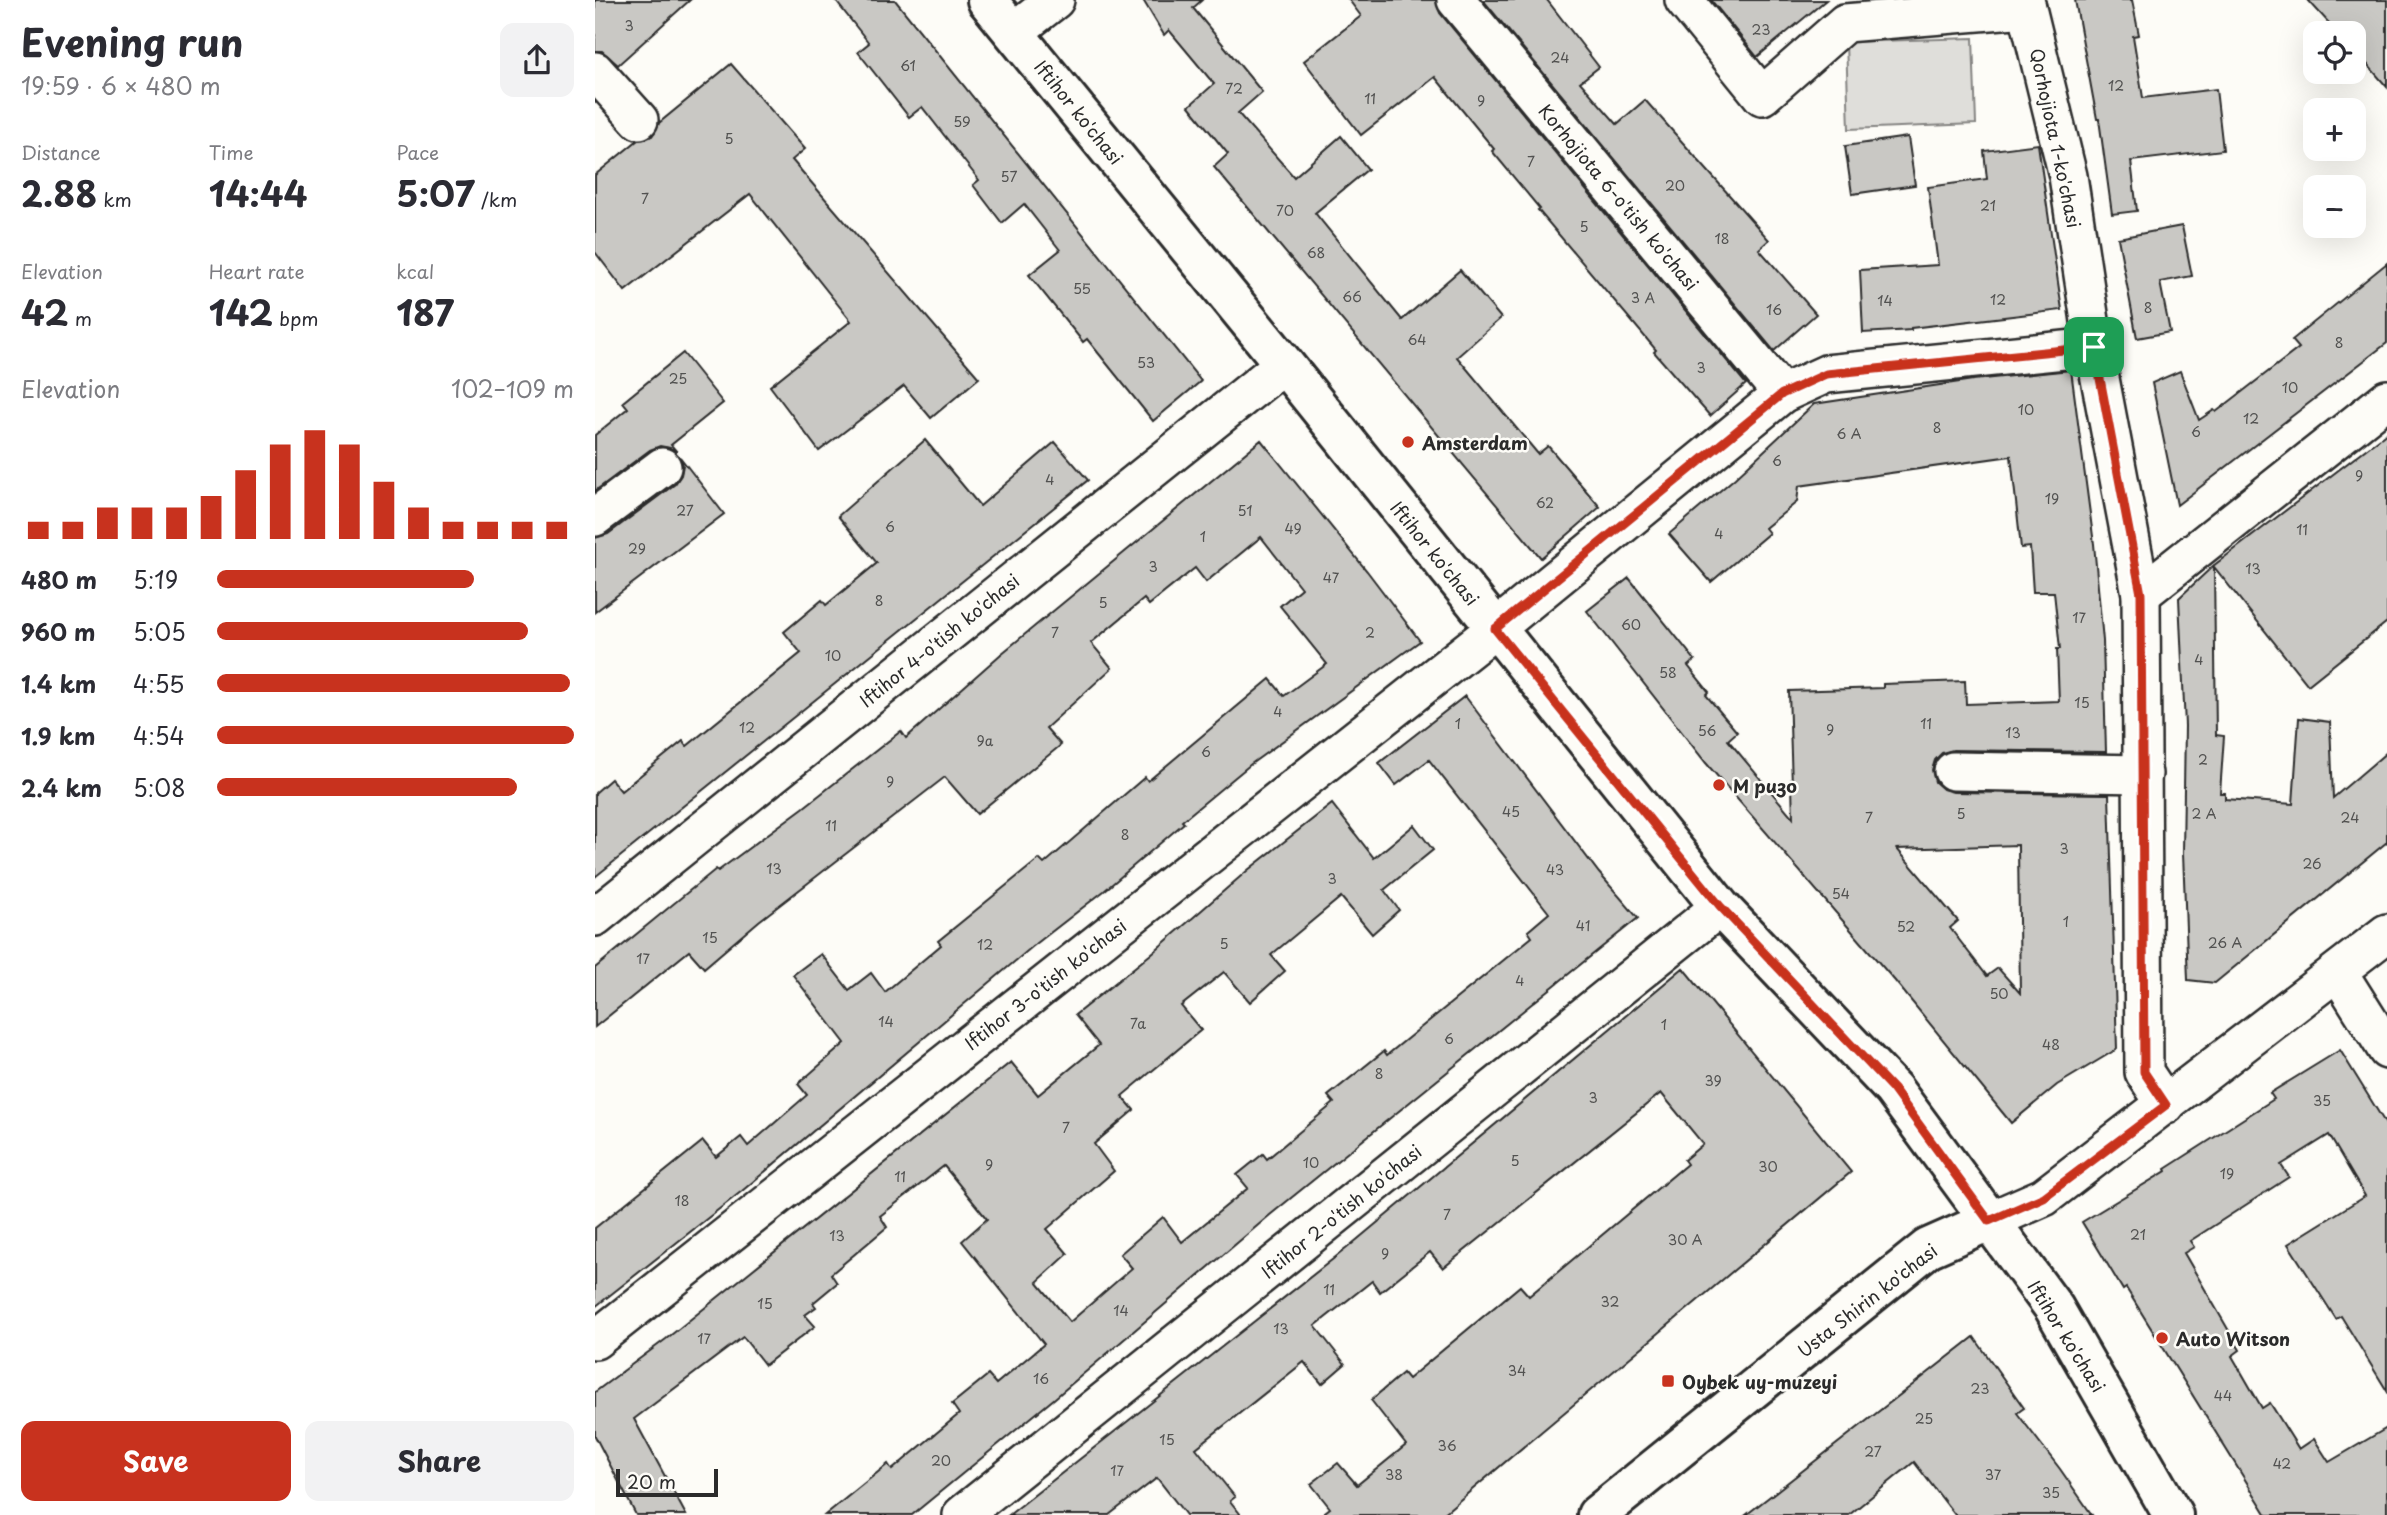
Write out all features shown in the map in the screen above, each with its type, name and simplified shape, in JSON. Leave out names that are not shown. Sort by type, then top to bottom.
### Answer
[{"type":"main road","name":"Iftihor ko'chasi","points":[[987,0],[1720,906],[1893,1089],[2054,1308],[2173,1515]]},
{"type":"main road","name":"Usta Shirin ko'chasi","points":[[1597,1515],[1928,1248],[1989,1221]]},
{"type":"street","points":[[1014,32],[1055,0]]},
{"type":"street","name":"Korhojiota 6-o'tish ko'chasi","points":[[1456,0],[1782,394]]},
{"type":"street","points":[[1684,0],[1762,96],[1845,23],[1972,7],[2026,4]]},
{"type":"street","name":"Qorhojiota 1-ko'chasi","points":[[2026,4],[2068,176],[2094,347],[2141,594],[2144,1072],[2166,1105]]},
{"type":"street","points":[[595,71],[639,120]]},
{"type":"street","points":[[1495,629],[1782,394],[1826,374],[2094,347]]},
{"type":"street","name":"Iftihor 4-o'tish ko'chasi","points":[[595,917],[1284,364]]},
{"type":"street","points":[[2141,594],[2387,400]]},
{"type":"street","points":[[595,517],[662,467]]},
{"type":"street","name":"Iftihor 3-o'tish ko'chasi","points":[[595,1340],[1495,629]]},
{"type":"street","points":[[1953,771],[2143,774]]},
{"type":"street","name":"Iftihor 2-o'tish ko'chasi","points":[[962,1515],[1720,906]]},
{"type":"street","name":"Usta Shirin ko'chasi","points":[[1989,1221],[2044,1197],[2387,933]]},
{"type":"street","points":[[2338,972],[2387,1050]]},
{"type":"shaded area","points":[[1973,38],[1976,124],[1849,129],[1846,42]]},
{"type":"building","points":[[595,0],[690,0],[618,65],[602,51],[595,51]]},
{"type":"building","points":[[835,0],[895,0],[1201,381],[1153,421],[1087,339],[1083,342],[1029,275],[1060,250],[1024,204],[1002,223],[973,185],[979,180],[922,107],[909,117],[858,52],[869,43]]},
{"type":"building","points":[[1143,0],[1202,0],[1193,8],[1262,92],[1238,113],[1294,177],[1341,136],[1368,169],[1315,213],[1402,320],[1460,270],[1501,318],[1457,357],[1538,454],[1548,446],[1600,507],[1541,558],[1214,167],[1228,154],[1189,106],[1214,84],[1169,30],[1164,35]]},
{"type":"building","points":[[1349,0],[1436,0],[1440,13],[1746,384],[1710,416],[1538,210],[1540,209],[1492,151],[1494,149],[1435,77],[1361,135],[1304,61],[1361,16]]},
{"type":"building","points":[[1483,0],[1547,0],[1599,67],[1580,82],[1617,124],[1645,100],[1769,240],[1759,249],[1816,314],[1774,351]]},
{"type":"building","points":[[1711,0],[1826,0],[1757,57]]},
{"type":"building","points":[[2075,0],[2132,0],[2139,35],[2133,36],[2143,98],[2216,89],[2223,150],[2131,161],[2137,211],[2112,214],[2099,119]]},
{"type":"building","points":[[2308,0],[2387,0],[2387,87],[2366,63],[2366,21],[2327,21]]},
{"type":"building","points":[[731,64],[805,149],[792,160],[979,378],[931,418],[904,386],[819,451],[770,386],[851,321],[750,194],[625,291],[595,252],[595,175],[638,140],[652,136],[659,123]]},
{"type":"building","points":[[1908,137],[1915,185],[1852,194],[1845,146]]},
{"type":"building","points":[[2038,144],[2062,310],[1911,330],[1863,333],[1860,270],[1938,265],[1928,187],[1987,179],[1984,151]]},
{"type":"building","points":[[2182,226],[2192,276],[2160,282],[2170,332],[2137,338],[2118,238]]},
{"type":"building","points":[[2387,263],[2387,343],[2177,505],[2152,383],[2180,371],[2199,420],[2214,410],[2216,412],[2299,348],[2292,340]]},
{"type":"building","points":[[683,353],[723,403],[671,445],[677,452],[660,446],[650,450],[595,491],[595,435],[628,408],[623,402]]},
{"type":"building","points":[[2071,370],[2094,544],[2103,641],[2106,752],[1953,750],[1942,753],[1935,760],[1932,770],[1935,782],[1943,789],[1953,792],[2109,794],[2117,1049],[2057,1085],[2011,1123],[1895,981],[1706,763],[1587,611],[1629,578],[1695,660],[1688,666],[1709,692],[1706,695],[1737,732],[1728,740],[1793,818],[1789,691],[1883,688],[1883,684],[1965,681],[1966,704],[2059,701],[2057,649],[2060,649],[2054,592],[2033,592],[2030,547],[2021,548],[2011,456],[1799,486],[1797,502],[1765,528],[1769,533],[1711,582],[1669,534],[1735,478],[1814,404],[1973,380]],"holes":[[[2018,845],[2020,993],[1998,968],[1987,976],[1950,928],[1958,921],[1897,849]]]},
{"type":"building","points":[[2387,433],[2387,622],[2308,685],[2214,567],[2216,735],[2224,736],[2220,793],[2225,793],[2225,799],[2293,804],[2299,718],[2330,722],[2333,798],[2387,752],[2387,842],[2215,983],[2188,980],[2183,853],[2185,726],[2179,598],[2213,566]]},
{"type":"building","points":[[925,440],[980,506],[1055,442],[1088,480],[595,877],[595,793],[611,779],[621,791],[683,741],[687,746],[801,653],[784,632],[822,600],[826,605],[877,563],[838,516]]},
{"type":"building","points":[[1261,440],[1420,641],[1251,764],[1104,891],[1032,947],[742,1191],[595,1307],[595,1228],[703,1141],[716,1157],[741,1137],[748,1146],[807,1095],[798,1084],[845,1043],[793,975],[821,954],[849,990],[871,973],[885,992],[941,945],[938,941],[1039,859],[1044,864],[1145,777],[1148,781],[1270,679],[1284,696],[1327,664],[1280,606],[1301,588],[1261,537],[1206,582],[1195,568],[1149,605],[1144,599],[1091,643],[1112,668],[1046,728],[1061,745],[977,814],[945,777],[759,921],[704,968],[689,951],[595,1027],[595,968],[716,869],[718,871],[803,808],[901,731],[906,738],[1001,654]]},
{"type":"building","points":[[680,457],[724,514],[595,612],[595,538],[608,534],[675,484],[683,465]]},
{"type":"building","points":[[1465,696],[1599,873],[1638,918],[1270,1215],[1055,1398],[912,1515],[825,1515],[888,1464],[892,1470],[959,1414],[952,1404],[988,1375],[996,1384],[1044,1344],[962,1241],[987,1219],[944,1166],[880,1216],[887,1227],[831,1274],[837,1283],[813,1303],[816,1307],[805,1315],[815,1326],[765,1365],[743,1337],[634,1419],[686,1515],[636,1515],[595,1436],[595,1392],[666,1339],[1011,1062],[1038,1095],[1099,1045],[1075,1015],[1248,870],[1332,804],[1374,858],[1414,825],[1433,850],[1384,890],[1399,910],[1372,934],[1341,897],[1271,955],[1285,971],[1250,1002],[1224,972],[1181,1006],[1201,1030],[1122,1096],[1134,1110],[1094,1144],[1114,1171],[1047,1229],[1068,1254],[1037,1282],[1070,1322],[1132,1268],[1120,1254],[1163,1217],[1182,1242],[1248,1188],[1237,1175],[1263,1154],[1267,1159],[1334,1103],[1328,1096],[1384,1051],[1387,1055],[1532,937],[1528,931],[1549,913],[1429,760],[1396,785],[1379,763]]},
{"type":"building","points":[[1683,968],[1851,1172],[1442,1515],[1321,1515],[1330,1508],[1311,1484],[1338,1463],[1357,1485],[1406,1445],[1371,1400],[1403,1373],[1408,1379],[1520,1286],[1529,1296],[1687,1164],[1684,1160],[1703,1144],[1661,1093],[1443,1268],[1430,1252],[1380,1292],[1372,1281],[1315,1326],[1345,1364],[1322,1384],[1304,1362],[1196,1448],[1235,1497],[1230,1501],[1241,1515],[1186,1515],[1157,1478],[1109,1515],[1009,1515],[1347,1248]]},
{"type":"building","points":[[2340,1050],[2387,1126],[2387,1391],[2341,1316],[2336,1319],[2288,1244],[2365,1196],[2329,1135],[2281,1165],[2289,1177],[2190,1241],[2194,1247],[2184,1253],[2240,1350],[2232,1356],[2262,1408],[2270,1403],[2299,1449],[2314,1439],[2329,1462],[2387,1428],[2387,1515],[2267,1515],[2082,1222],[2166,1171],[2165,1169],[2274,1099],[2270,1093]]},
{"type":"building","points":[[1974,1337],[2024,1408],[2017,1413],[2092,1515],[1955,1515],[1914,1462],[1849,1515],[1746,1515]]},
{"type":"place","name":"Amsterdam","points":[[1408,442]]},
{"type":"place","name":"М ризо","points":[[1719,785]]},
{"type":"place","name":"Auto Witson","points":[[2162,1338]]},
{"type":"place","name":"Oybek uy-muzeyi","points":[[1668,1381]]},
{"type":"route","points":[[2094,347],[2141,594],[2144,1072],[2166,1105],[2044,1197],[1989,1221],[1893,1089],[1720,906],[1495,629],[1782,394],[1826,374],[2094,347]]}]
